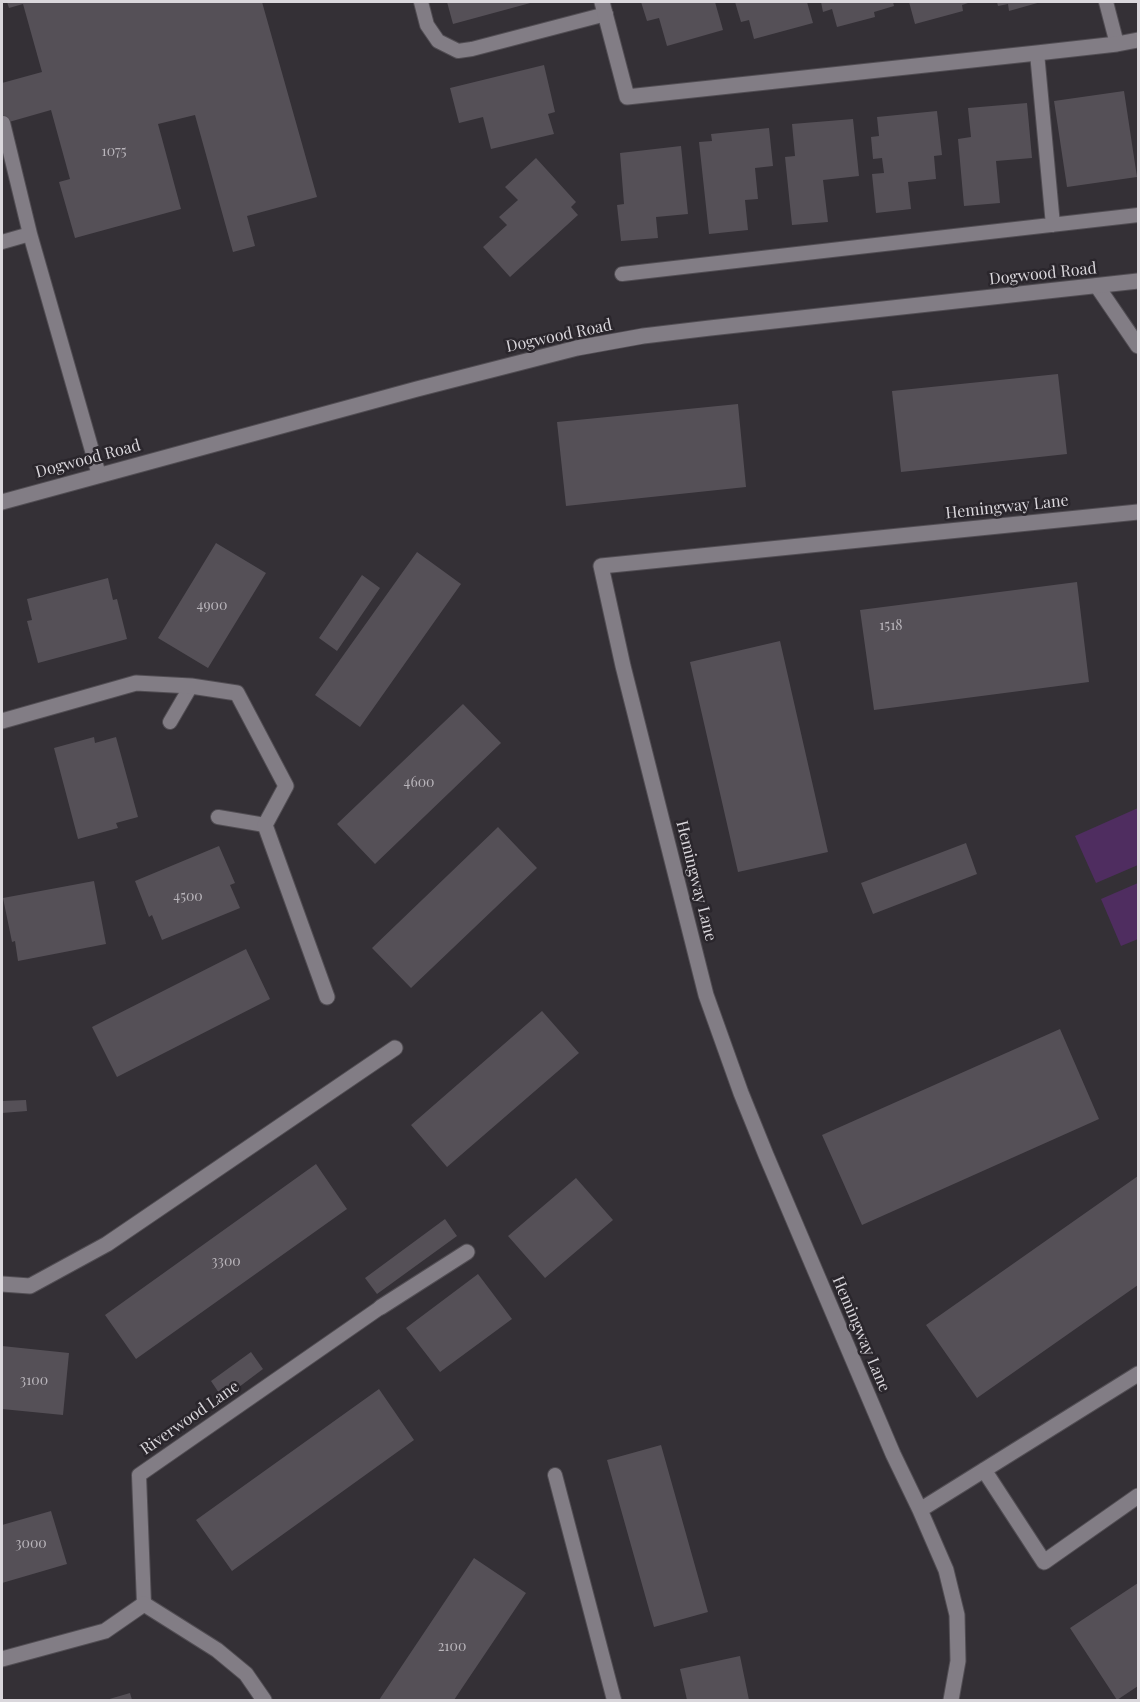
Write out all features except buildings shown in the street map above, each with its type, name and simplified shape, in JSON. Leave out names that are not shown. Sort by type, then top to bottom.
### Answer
[{"type":"street","points":[[604,8],[627,96],[1037,53],[1138,40]]},
{"type":"street","name":"Dogwood Road","points":[[2,502],[450,380],[577,348],[643,336],[1138,281]]},
{"type":"street","points":[[1097,286],[1138,346]]},
{"type":"street","name":"Hemingway Lane","points":[[951,1701],[958,1661],[957,1615],[946,1570],[893,1454],[766,1155],[706,995],[623,666],[602,566],[1138,512]]},
{"type":"street","points":[[2,721],[136,683],[191,686],[237,693],[286,786],[266,825],[327,997]]},
{"type":"street","points":[[2,1284],[30,1286],[107,1244],[395,1048]]},
{"type":"street","name":"Riverwood Lane","points":[[381,1307],[467,1252]]},
{"type":"street","points":[[920,1510],[1138,1374]]},
{"type":"street","points":[[984,1470],[1044,1562],[1138,1496]]},
{"type":"street","points":[[2,1659],[105,1631],[144,1604],[217,1650],[246,1674],[264,1701]]},
{"type":"lane","points":[[421,2],[427,25],[438,41],[458,51],[472,49],[604,8]]},
{"type":"lane","points":[[1107,2],[1118,44]]},
{"type":"lane","points":[[1037,53],[1053,225]]},
{"type":"lane","points":[[3,123],[7,164],[30,234],[99,475]]},
{"type":"lane","points":[[622,274],[1138,215]]},
{"type":"lane","points":[[2,242],[30,234]]},
{"type":"lane","points":[[170,722],[191,686]]},
{"type":"lane","points":[[218,817],[266,825]]},
{"type":"lane","name":"Riverwood Lane","points":[[144,1604],[139,1475],[381,1307]]},
{"type":"lane","points":[[555,1475],[614,1701]]},
{"type":"shaded area","points":[[1138,808],[1138,865],[1096,883],[1075,836]]},
{"type":"shaded area","points":[[1138,883],[1138,939],[1121,946],[1101,899]]}]
